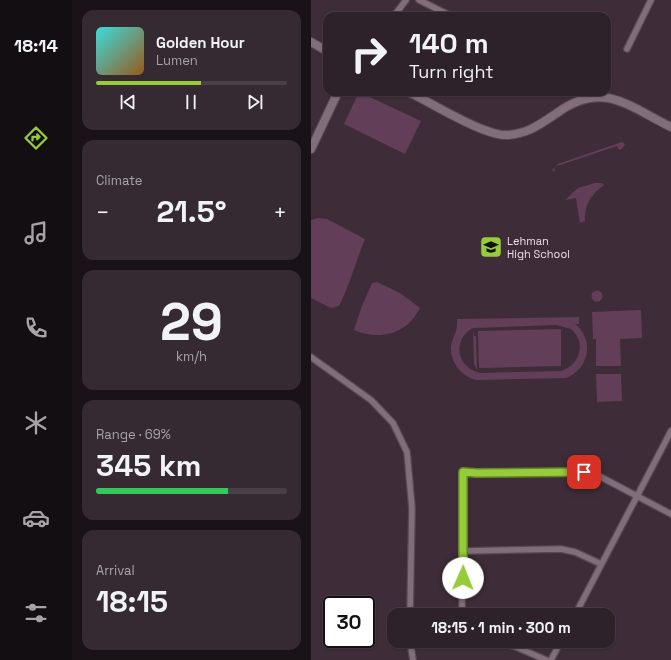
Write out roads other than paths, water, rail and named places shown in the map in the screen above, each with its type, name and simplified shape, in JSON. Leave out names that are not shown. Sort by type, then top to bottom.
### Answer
[{"type":"street","points":[[397,12],[407,0]]},
{"type":"street","points":[[419,0],[443,12]]},
{"type":"street","points":[[627,49],[651,0]]},
{"type":"street","points":[[311,42],[323,49]]},
{"type":"street","points":[[311,149],[336,96]]},
{"type":"street","points":[[417,96],[486,131],[507,135],[533,130],[567,106],[582,99],[603,97],[620,100],[671,127]]},
{"type":"street","points":[[311,358],[375,405],[393,423],[407,452],[412,508],[410,608]]},
{"type":"street","points":[[579,608],[671,431]]},
{"type":"street","points":[[462,608],[464,551],[463,472],[584,472],[599,476],[671,514]]},
{"type":"street","points":[[464,551],[561,549],[575,552],[601,564]]},
{"type":"street","points":[[411,648],[413,660]]},
{"type":"street","points":[[519,648],[546,660]]},
{"type":"street","points":[[551,660],[557,648]]},
{"type":"place","name":"Lehman High School","points":[[491,247]]}]
